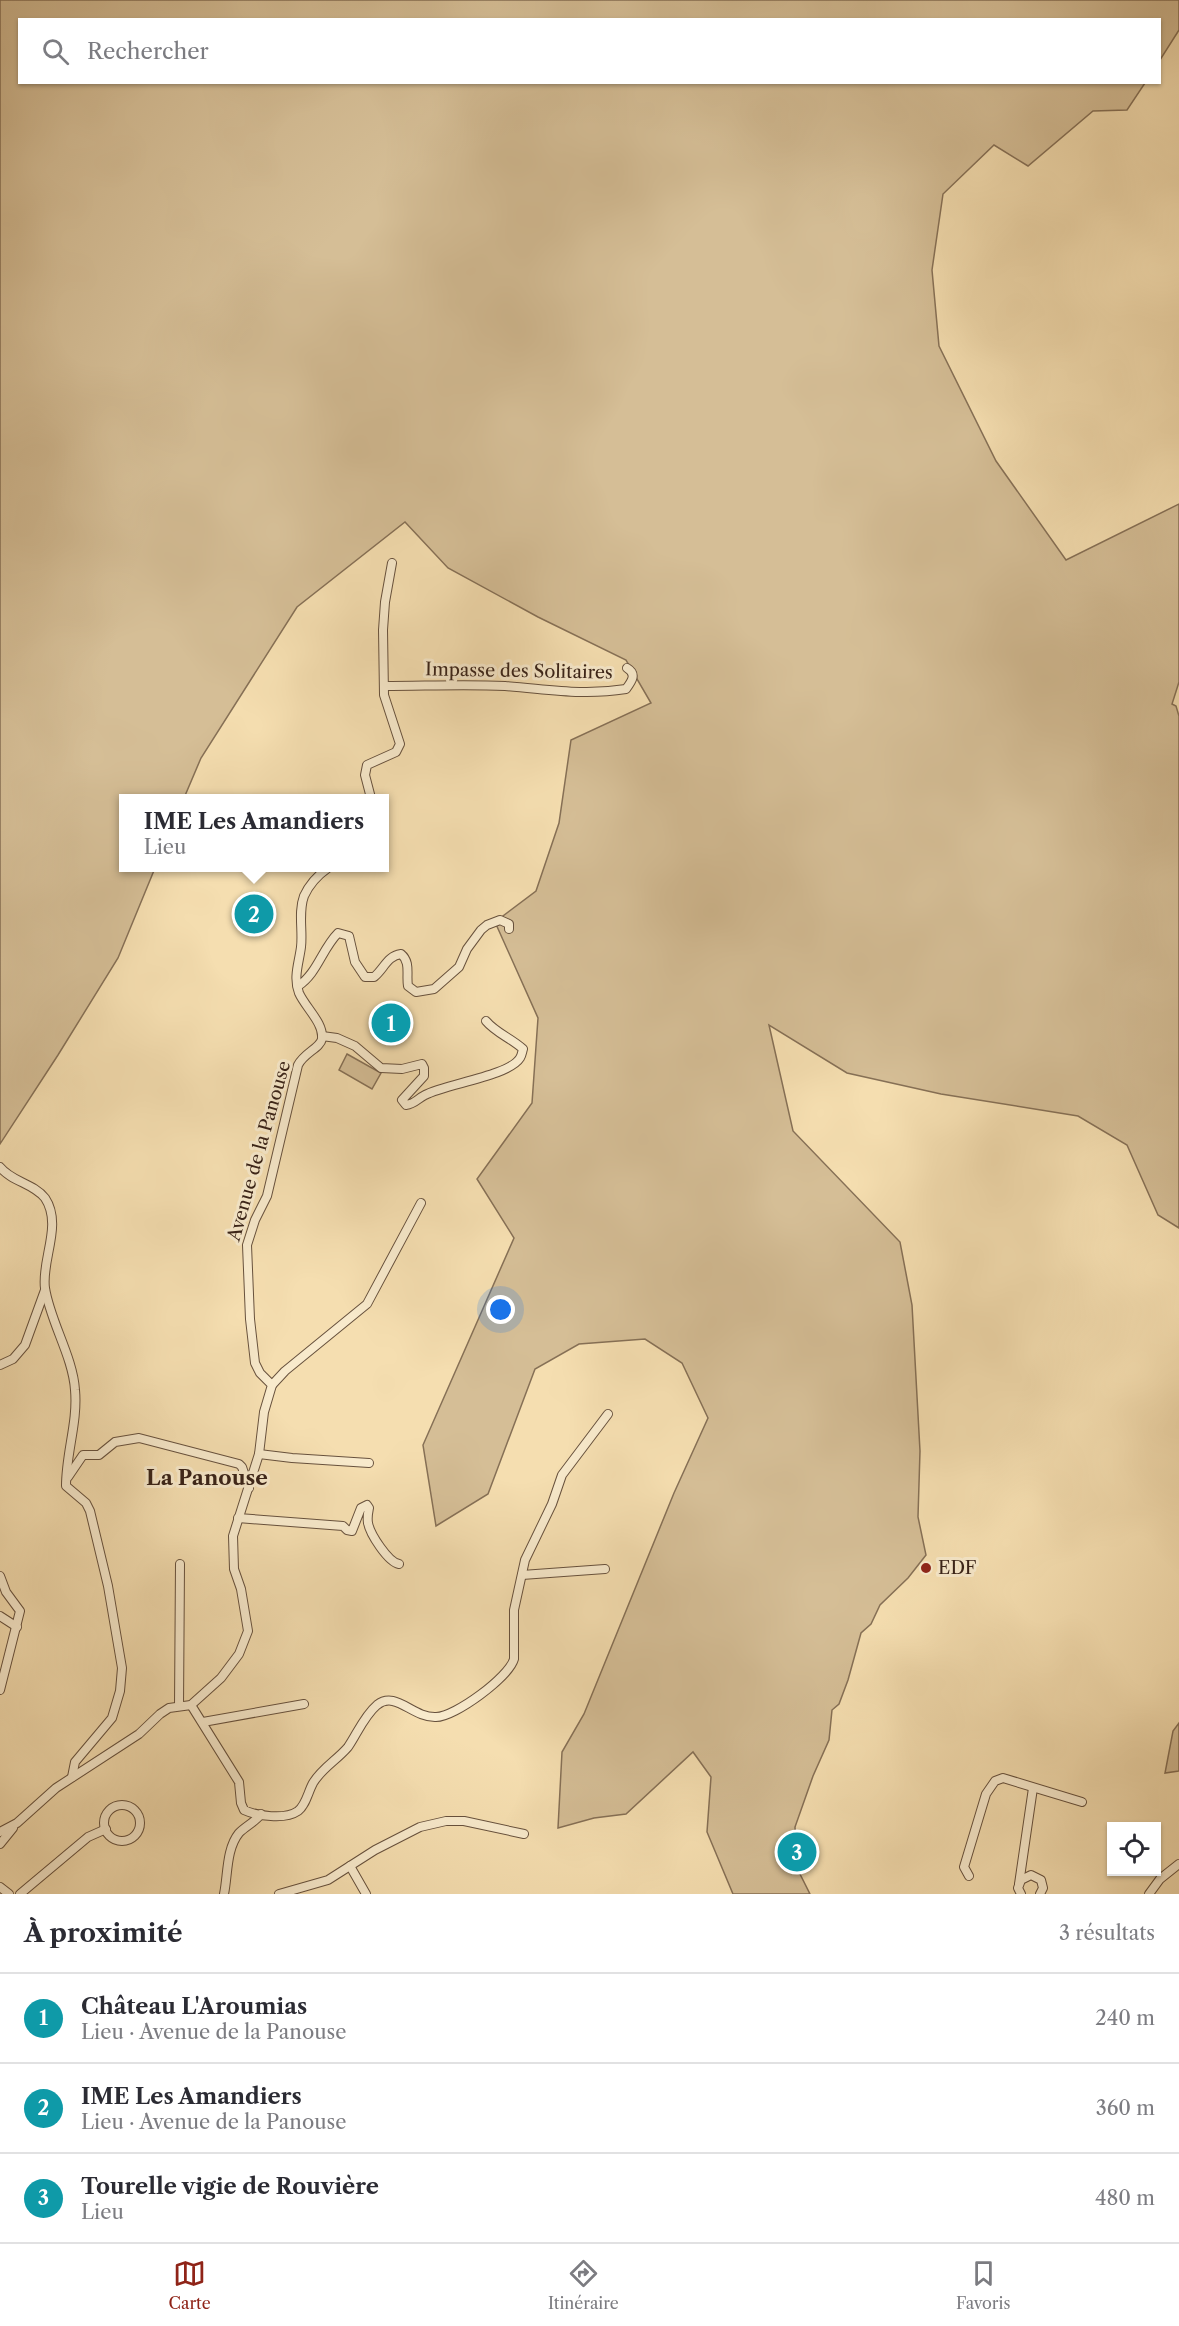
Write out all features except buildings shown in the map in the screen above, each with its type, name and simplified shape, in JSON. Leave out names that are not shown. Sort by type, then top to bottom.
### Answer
[{"type":"street","points":[[370,794],[364,775],[367,765],[396,752],[400,744],[387,709],[384,686],[383,630],[392,563]]},
{"type":"street","name":"Impasse des Solitaires","points":[[384,686],[507,686],[563,693],[615,691],[626,689],[632,682],[633,676],[627,668]]},
{"type":"street","points":[[323,872],[313,882],[303,898],[301,947],[296,972],[300,994],[319,1026],[322,1036],[337,1038],[355,1046],[381,1068],[402,1069],[422,1064],[424,1076],[402,1100],[406,1105],[414,1104],[425,1095],[492,1074],[510,1066],[520,1058],[523,1049],[516,1042],[494,1030],[486,1021]]},
{"type":"street","points":[[298,986],[305,982],[331,940],[338,933],[349,936],[356,962],[365,976],[374,978],[394,955],[401,954],[405,957],[408,962],[408,986],[416,992],[434,989],[459,967],[467,949],[487,925],[500,920],[509,924],[509,929]]},
{"type":"street","name":"Avenue de la Panouse","points":[[272,1385],[260,1373],[255,1363],[250,1319],[247,1245],[255,1220],[267,1196],[298,1065],[307,1053],[319,1046],[322,1036]]},
{"type":"street","points":[[0,1167],[5,1173],[35,1189],[44,1198],[50,1209],[52,1222],[45,1290],[25,1346],[13,1359],[0,1365]]},
{"type":"street","points":[[0,1844],[17,1823],[56,1788],[124,1745],[169,1708],[191,1705],[221,1678],[246,1640],[247,1622],[234,1569],[233,1536],[259,1454],[264,1412],[272,1385],[285,1371],[367,1304],[421,1203]]},
{"type":"street","points":[[45,1290],[75,1387],[76,1409],[66,1479],[68,1489],[86,1503],[90,1511],[108,1586],[122,1668],[120,1691],[112,1718],[75,1762],[72,1777]]},
{"type":"street","points":[[191,1705],[239,1782],[242,1807],[249,1812],[283,1815],[297,1812],[302,1807],[322,1770],[347,1747],[377,1705],[391,1701],[398,1702],[417,1714],[439,1717],[458,1709],[483,1692],[512,1665],[514,1659],[513,1610],[522,1575],[530,1547],[543,1526],[562,1475],[608,1414]]},
{"type":"street","points":[[66,1479],[81,1456],[99,1455],[116,1442],[139,1438],[239,1464],[249,1488]]},
{"type":"street","points":[[259,1454],[369,1463]]},
{"type":"street","points":[[238,1518],[343,1526],[347,1530],[352,1530],[361,1508],[367,1505],[369,1529],[389,1560],[399,1563]]},
{"type":"street","points":[[179,1706],[180,1564]]},
{"type":"street","points":[[522,1575],[604,1569]]},
{"type":"street","points":[[0,1576],[6,1592],[20,1611],[0,1690]]},
{"type":"street","points":[[0,1616],[17,1627]]},
{"type":"street","points":[[203,1722],[304,1704]]},
{"type":"street","points":[[969,1876],[964,1867],[991,1785],[995,1781],[1003,1778],[1082,1802]]},
{"type":"street","points":[[1021,1894],[1019,1884],[1033,1788]]},
{"type":"street","points":[[119,1806],[131,1808],[139,1817],[139,1830],[126,1841],[114,1839],[106,1829],[106,1817],[109,1812],[119,1806]]},
{"type":"street","points":[[224,1894],[234,1840],[261,1814]]},
{"type":"street","points":[[279,1894],[328,1880],[375,1850],[420,1827],[446,1821],[484,1824],[524,1834]]},
{"type":"street","points":[[0,1832],[17,1823]]},
{"type":"street","points":[[20,1894],[88,1837],[106,1829]]},
{"type":"street","points":[[1149,1894],[1160,1879],[1179,1864]]},
{"type":"street","points":[[350,1866],[366,1894]]},
{"type":"street","points":[[1019,1884],[1027,1875],[1035,1876],[1042,1884],[1040,1894]]},
{"type":"street","points":[[0,1887],[9,1894]]},
{"type":"shaded area","points":[[0,0],[1179,0],[1179,30],[1161,58],[1161,18],[18,18],[18,84],[1144,84],[1127,110],[1093,111],[1028,166],[994,145],[943,194],[932,270],[939,346],[996,461],[1066,560],[1179,504],[1179,682],[1172,704],[1176,706],[1179,716],[1179,1228],[1158,1215],[1127,1145],[1078,1116],[941,1094],[847,1073],[769,1025],[793,1131],[900,1242],[912,1305],[920,1451],[918,1517],[926,1555],[908,1578],[880,1605],[871,1624],[861,1633],[839,1704],[832,1710],[829,1740],[795,1827],[797,1868],[810,1894],[733,1894],[707,1832],[711,1777],[693,1752],[626,1814],[594,1818],[558,1828],[562,1752],[584,1714],[674,1493],[708,1418],[682,1363],[645,1339],[579,1344],[535,1369],[488,1494],[436,1526],[423,1445],[514,1238],[477,1179],[532,1103],[538,1018],[495,922],[536,891],[559,823],[571,740],[651,703],[626,660],[538,617],[448,568],[405,522],[297,607],[201,758],[186,794],[119,794],[119,872],[153,872],[118,958],[0,1144]]},
{"type":"shaded area","points":[[347,1054],[381,1073],[372,1089],[339,1070]]},
{"type":"shaded area","points":[[1179,1723],[1179,1771],[1165,1773],[1173,1731]]},
{"type":"place","name":"IME Les Amandiers","points":[[254,914]]},
{"type":"place","name":"Château L'Aroumias","points":[[391,1023]]},
{"type":"place","name":"EDF","points":[[926,1568]]},
{"type":"place","name":"Tourelle vigie de Rouvière","points":[[797,1852]]},
{"type":"district","name":"La Panouse","points":[[207,1477]]}]
